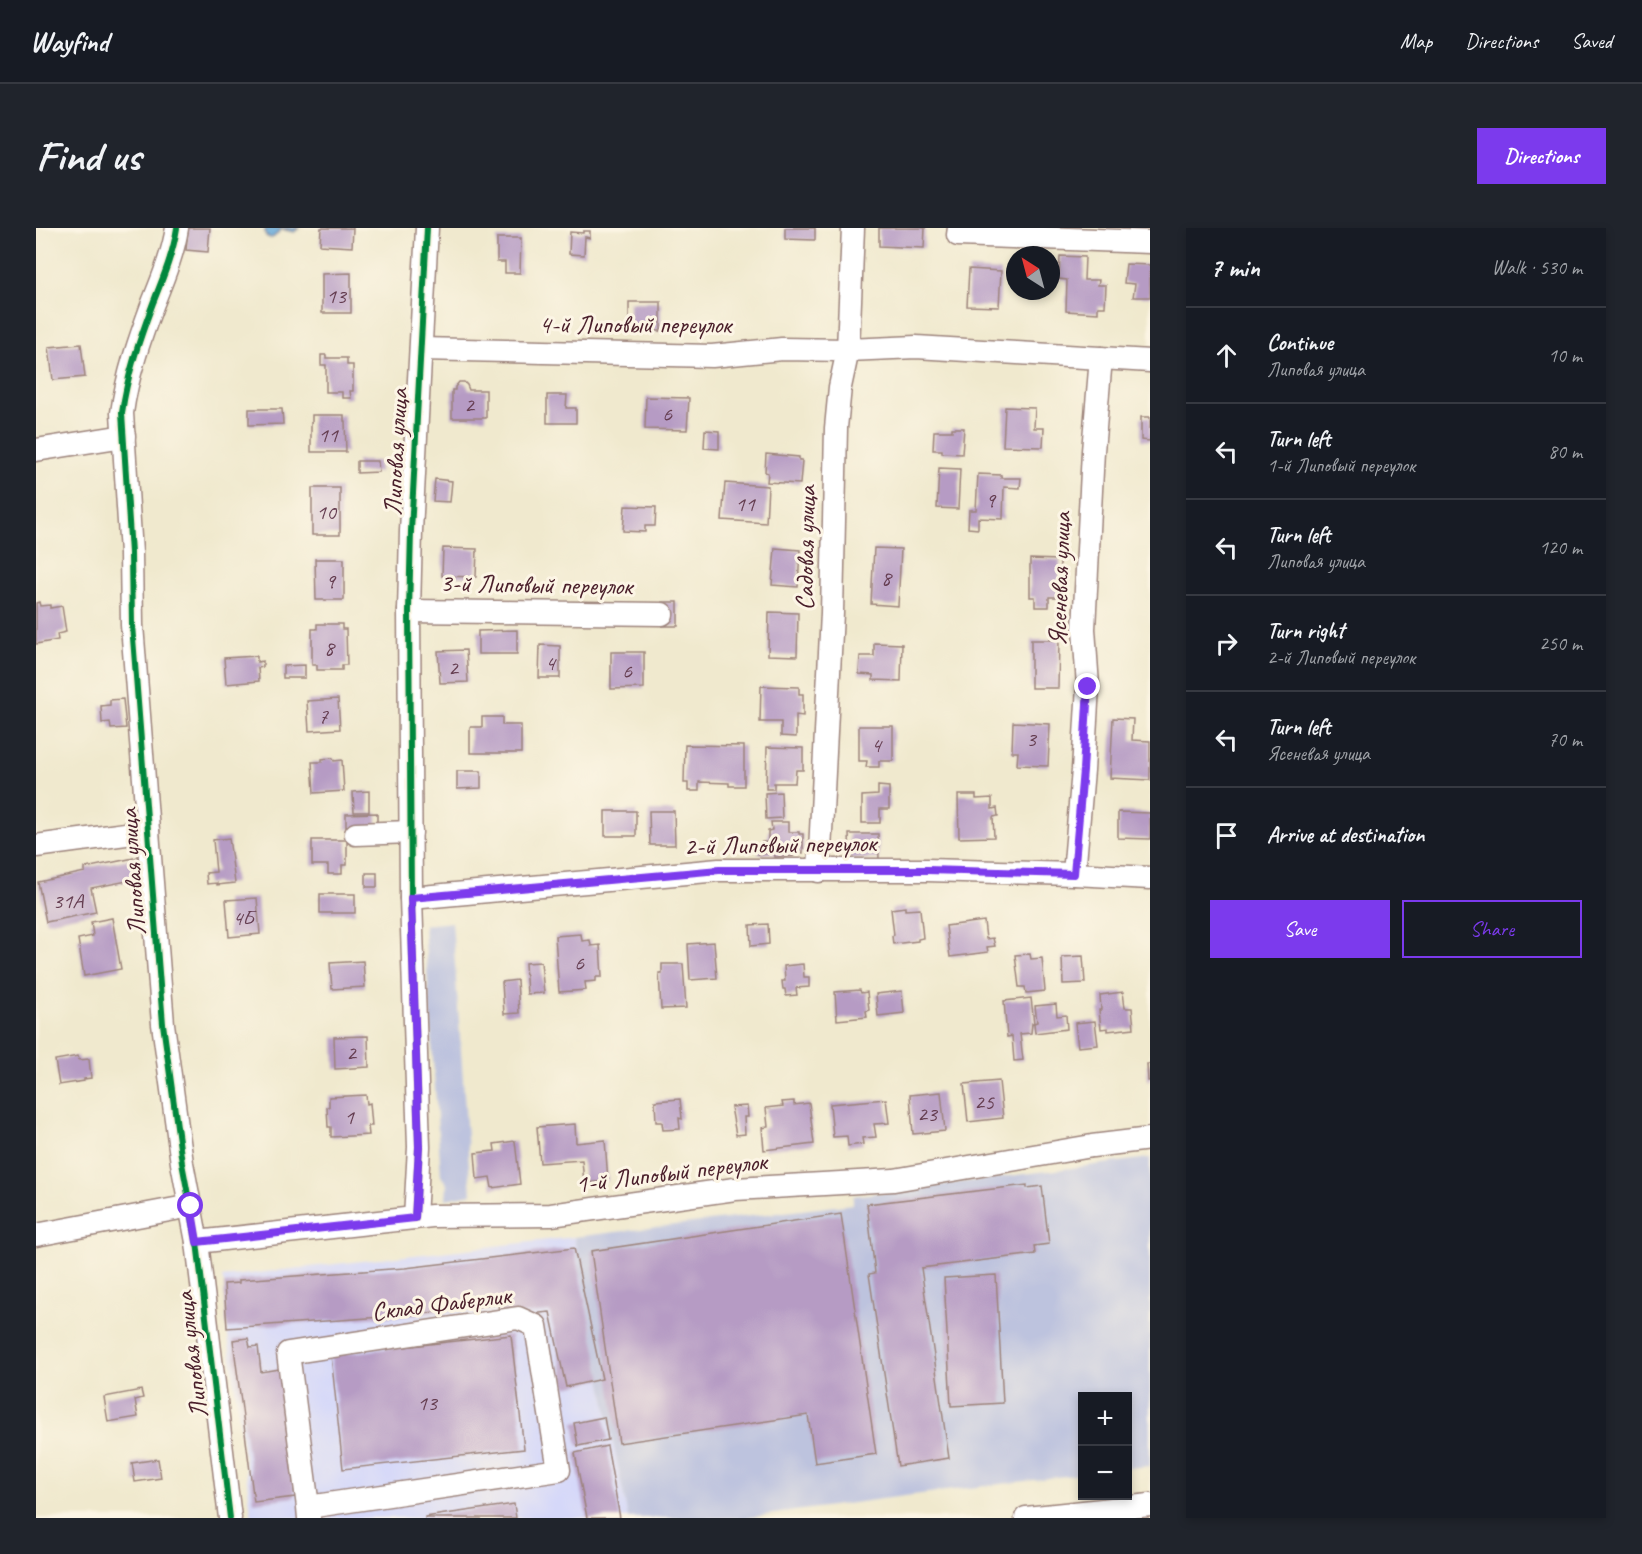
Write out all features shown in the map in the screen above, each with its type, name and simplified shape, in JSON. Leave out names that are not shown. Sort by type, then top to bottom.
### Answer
[{"type":"street","name":"Липовая улица","points":[[177,228],[175,242],[141,337],[124,393],[122,413],[131,553],[132,625],[163,1024],[182,1163],[197,1242],[230,1518]]},
{"type":"street","name":"Липовая улица","points":[[415,1218],[419,1147],[411,898],[409,611],[427,228]]},
{"type":"street","name":"Садовая улица","points":[[819,871],[832,613],[836,428],[840,387],[848,350],[853,228]]},
{"type":"street","points":[[959,228],[958,235],[1150,242]]},
{"type":"street","name":"4-й Липовый переулок","points":[[421,349],[712,356],[782,350],[848,350],[916,346],[1150,361]]},
{"type":"street","name":"Ясеневая улица","points":[[1074,874],[1088,687],[1083,629],[1093,451],[1101,358]]},
{"type":"street","points":[[36,450],[124,436]]},
{"type":"street","name":"3-й Липовый переулок","points":[[409,611],[662,614]]},
{"type":"street","points":[[36,846],[148,831]]},
{"type":"street","points":[[356,834],[411,832]]},
{"type":"street","name":"2-й Липовый переулок","points":[[411,898],[719,870],[927,870],[1150,878]]},
{"type":"street","name":"1-й Липовый переулок","points":[[197,1242],[432,1216],[551,1215],[735,1189],[894,1180],[1092,1146],[1150,1139]]},
{"type":"street","points":[[36,1234],[191,1206]]},
{"type":"street","name":"Склад Фаберлик","points":[[518,1318],[536,1326],[559,1470],[308,1513],[288,1353],[518,1318]]},
{"type":"street","points":[[1026,1518],[1144,1510]]},
{"type":"shaded area","points":[[452,922],[471,1194],[446,1199],[447,1184],[441,1176],[424,925]]},
{"type":"shaded area","points":[[1150,1158],[1150,1466],[1132,1468],[1132,1392],[1078,1392],[1078,1474],[745,1518],[628,1518],[574,1237],[853,1204],[853,1196]]},
{"type":"shaded area","points":[[574,1237],[628,1518],[252,1518],[222,1277]]},
{"type":"water","points":[[266,228],[299,228],[294,232],[282,229],[269,238],[266,236]]},
{"type":"building","points":[[188,228],[210,228],[208,252],[186,250]]},
{"type":"building","points":[[321,228],[353,228],[352,247],[320,245]]},
{"type":"building","points":[[785,228],[815,228],[815,240],[785,239]]},
{"type":"building","points":[[879,228],[925,228],[924,248],[879,246]]},
{"type":"building","points":[[583,231],[590,231],[590,238],[585,237],[584,255],[569,254],[570,232],[583,233]]},
{"type":"building","points":[[497,238],[521,238],[520,273],[505,273],[505,262],[497,262]]},
{"type":"building","points":[[1060,256],[1085,257],[1084,280],[1099,280],[1098,285],[1106,285],[1105,307],[1098,307],[1098,313],[1066,311],[1067,280],[1060,279]]},
{"type":"building","points":[[1126,264],[1150,265],[1150,297],[1133,297],[1135,284],[1124,283]]},
{"type":"building","points":[[969,269],[1001,271],[999,307],[967,306]]},
{"type":"building","points":[[351,273],[351,313],[322,313],[322,274]]},
{"type":"building","points":[[629,302],[661,302],[661,331],[629,331]]},
{"type":"building","points":[[81,344],[85,377],[53,380],[49,347]]},
{"type":"building","points":[[321,355],[326,355],[326,358],[347,358],[347,365],[353,365],[351,398],[342,398],[342,392],[326,392],[326,365],[321,365]]},
{"type":"building","points":[[459,382],[464,382],[469,390],[486,390],[486,418],[452,418],[452,390],[455,390]]},
{"type":"building","points":[[547,395],[567,395],[566,408],[576,408],[576,423],[547,423]]},
{"type":"building","points":[[646,397],[689,398],[687,430],[645,429]]},
{"type":"building","points":[[1005,407],[1035,408],[1034,428],[1044,428],[1043,447],[1003,446]]},
{"type":"building","points":[[249,409],[282,409],[283,424],[249,425]]},
{"type":"building","points":[[312,415],[344,415],[346,452],[311,452]]},
{"type":"building","points":[[1141,417],[1150,417],[1150,441],[1141,440]]},
{"type":"building","points":[[952,428],[964,428],[962,454],[933,450],[934,431],[952,431]]},
{"type":"building","points":[[705,430],[719,431],[719,449],[704,448]]},
{"type":"building","points":[[766,454],[799,457],[799,460],[802,460],[800,484],[767,482]]},
{"type":"building","points":[[357,461],[378,461],[379,472],[357,473]]},
{"type":"building","points":[[939,468],[960,469],[958,509],[937,508]]},
{"type":"building","points":[[978,474],[1001,475],[1001,478],[1021,478],[1020,488],[1004,487],[1003,519],[978,518],[978,529],[968,528],[969,510],[976,510]]},
{"type":"building","points":[[435,479],[452,481],[450,502],[433,501]]},
{"type":"building","points":[[725,483],[768,486],[766,523],[722,520]]},
{"type":"building","points":[[312,488],[340,488],[340,535],[312,535]]},
{"type":"building","points":[[625,506],[656,507],[655,526],[645,526],[645,532],[623,531]]},
{"type":"building","points":[[443,548],[477,549],[476,577],[442,576]]},
{"type":"building","points":[[775,548],[800,550],[798,587],[772,585]]},
{"type":"building","points":[[874,548],[901,549],[898,606],[871,604]]},
{"type":"building","points":[[315,559],[344,559],[344,600],[316,600]]},
{"type":"building","points":[[1030,559],[1060,560],[1059,597],[1049,597],[1049,607],[1035,607],[1035,597],[1030,597]]},
{"type":"building","points":[[39,602],[40,606],[50,605],[50,608],[62,606],[66,632],[57,634],[58,640],[36,644],[36,603]]},
{"type":"building","points":[[662,602],[678,602],[678,626],[662,626]]},
{"type":"building","points":[[769,612],[798,613],[797,656],[768,655]]},
{"type":"building","points":[[317,624],[342,624],[342,629],[346,629],[347,665],[342,665],[342,670],[317,670],[317,665],[312,665],[312,629],[317,629]]},
{"type":"building","points":[[517,630],[517,654],[478,654],[478,631]]},
{"type":"building","points":[[1031,640],[1059,640],[1058,688],[1031,688]]},
{"type":"building","points":[[874,643],[902,644],[901,681],[873,680],[873,675],[859,674],[860,656],[874,656]]},
{"type":"building","points":[[540,645],[560,646],[560,678],[539,678]]},
{"type":"building","points":[[466,650],[468,682],[440,683],[438,651]]},
{"type":"building","points":[[611,652],[644,652],[644,688],[611,689]]},
{"type":"building","points":[[257,656],[257,662],[263,661],[263,667],[258,668],[259,681],[226,684],[224,658]]},
{"type":"building","points":[[305,665],[305,678],[283,678],[283,666]]},
{"type":"building","points":[[761,686],[799,687],[799,694],[803,694],[803,716],[796,715],[796,737],[781,736],[781,722],[760,722]]},
{"type":"building","points":[[123,699],[126,728],[111,729],[110,722],[102,723],[101,706],[110,705],[110,700]]},
{"type":"building","points":[[338,699],[340,729],[309,731],[307,701]]},
{"type":"building","points":[[482,717],[502,717],[502,725],[521,725],[521,753],[470,753],[470,727],[482,727]]},
{"type":"building","points":[[1113,718],[1133,719],[1132,740],[1150,741],[1150,780],[1110,778]]},
{"type":"building","points":[[1013,722],[1050,724],[1048,766],[1017,765],[1018,752],[1012,752]]},
{"type":"building","points":[[859,726],[893,726],[893,761],[879,761],[879,767],[866,767],[867,761],[859,761]]},
{"type":"building","points":[[685,745],[744,746],[744,786],[699,782],[699,791],[688,791],[688,783],[684,783]]},
{"type":"building","points":[[767,747],[803,748],[803,770],[796,770],[795,783],[774,783],[774,789],[766,789]]},
{"type":"building","points":[[333,758],[334,761],[342,760],[344,791],[314,793],[312,762],[322,762],[322,759]]},
{"type":"building","points":[[457,771],[481,771],[481,788],[457,789]]},
{"type":"building","points":[[878,786],[889,787],[889,809],[880,809],[880,823],[862,823],[862,796],[878,795]]},
{"type":"building","points":[[369,791],[369,812],[354,812],[353,792]]},
{"type":"building","points":[[781,792],[782,818],[766,819],[765,793]]},
{"type":"building","points":[[958,795],[976,795],[976,799],[992,798],[992,809],[997,808],[998,816],[993,817],[994,837],[959,838]]},
{"type":"building","points":[[605,811],[636,811],[636,836],[605,836]]},
{"type":"building","points":[[649,811],[674,811],[675,845],[650,845]]},
{"type":"building","points":[[1118,812],[1150,813],[1150,839],[1118,838]]},
{"type":"building","points":[[377,813],[377,827],[346,829],[346,814]]},
{"type":"building","points":[[771,822],[788,822],[788,832],[803,834],[803,853],[775,857],[774,853],[758,854],[758,845],[768,842],[768,831],[772,830]]},
{"type":"building","points":[[849,834],[878,834],[879,859],[850,859]]},
{"type":"building","points":[[229,838],[235,883],[207,884],[206,873],[216,872],[213,840]]},
{"type":"building","points":[[312,840],[347,840],[347,865],[342,865],[342,874],[328,874],[328,865],[312,865]]},
{"type":"building","points":[[139,857],[143,878],[91,888],[96,912],[46,922],[38,882],[85,872],[85,868]]},
{"type":"building","points":[[366,873],[377,873],[377,887],[366,887]]},
{"type":"building","points":[[320,894],[355,894],[355,913],[320,913]]},
{"type":"building","points":[[257,898],[260,934],[229,937],[226,900]]},
{"type":"building","points":[[905,907],[905,910],[920,909],[923,938],[918,941],[893,944],[891,909]]},
{"type":"building","points":[[112,918],[121,969],[84,976],[78,939],[93,936],[91,922]]},
{"type":"building","points":[[984,921],[986,939],[993,938],[995,946],[987,947],[988,952],[950,957],[946,926]]},
{"type":"building","points":[[768,924],[769,944],[751,946],[750,925]]},
{"type":"building","points":[[581,934],[582,941],[590,940],[591,946],[600,945],[602,977],[596,977],[596,981],[585,982],[586,990],[559,992],[555,936]]},
{"type":"building","points":[[714,942],[717,978],[690,980],[688,944]]},
{"type":"building","points":[[1030,954],[1031,959],[1042,958],[1045,991],[1026,993],[1025,987],[1019,987],[1015,955]]},
{"type":"building","points":[[1083,956],[1085,983],[1063,984],[1062,957]]},
{"type":"building","points":[[363,961],[365,987],[332,989],[330,963]]},
{"type":"building","points":[[541,962],[544,993],[527,994],[525,963]]},
{"type":"building","points":[[662,964],[683,964],[686,1008],[661,1009],[659,973],[662,973]]},
{"type":"building","points":[[803,964],[804,977],[809,977],[809,987],[796,988],[797,995],[786,996],[782,981],[785,981],[784,966]]},
{"type":"building","points":[[517,980],[519,1013],[504,1014],[502,982]]},
{"type":"building","points":[[860,990],[861,993],[867,992],[869,1010],[866,1011],[867,1017],[837,1020],[835,992]]},
{"type":"building","points":[[902,991],[904,1013],[878,1016],[876,994]]},
{"type":"building","points":[[1123,992],[1125,1008],[1132,1008],[1134,1028],[1108,1031],[1108,1028],[1101,1029],[1100,995]]},
{"type":"building","points":[[1031,998],[1034,1023],[1032,1023],[1031,1033],[1020,1034],[1023,1060],[1014,1061],[1012,1036],[1007,1037],[1004,1001]]},
{"type":"building","points":[[1056,1004],[1057,1016],[1066,1015],[1067,1029],[1035,1033],[1034,1023],[1037,1022],[1035,1006]]},
{"type":"building","points":[[1095,1021],[1098,1045],[1078,1047],[1075,1023]]},
{"type":"building","points":[[368,1036],[369,1067],[335,1069],[334,1037]]},
{"type":"building","points":[[78,1056],[79,1060],[89,1059],[91,1078],[59,1085],[55,1060]]},
{"type":"building","points":[[1147,1064],[1150,1064],[1150,1081],[1148,1081]]},
{"type":"building","points":[[999,1081],[1003,1118],[968,1122],[964,1084]]},
{"type":"building","points":[[941,1092],[945,1131],[913,1134],[910,1095]]},
{"type":"building","points":[[366,1095],[367,1104],[370,1103],[372,1126],[368,1126],[369,1135],[331,1137],[327,1107],[329,1107],[329,1097]]},
{"type":"building","points":[[680,1099],[682,1119],[679,1118],[680,1129],[663,1130],[662,1122],[656,1122],[655,1101]]},
{"type":"building","points":[[886,1099],[889,1123],[874,1124],[876,1137],[862,1138],[863,1144],[848,1146],[847,1136],[833,1137],[830,1104]]},
{"type":"building","points":[[794,1101],[794,1105],[809,1103],[814,1144],[764,1150],[762,1128],[768,1127],[766,1108],[783,1106],[782,1102]]},
{"type":"building","points":[[747,1106],[748,1117],[744,1117],[745,1134],[736,1135],[731,1107]]},
{"type":"building","points":[[575,1124],[576,1143],[605,1140],[608,1181],[584,1183],[582,1160],[540,1163],[537,1127]]},
{"type":"building","points":[[515,1141],[520,1184],[492,1188],[490,1177],[477,1179],[475,1153],[495,1151],[494,1144]]},
{"type":"building","points":[[1027,1185],[1027,1188],[1042,1186],[1049,1244],[1034,1246],[1035,1254],[921,1268],[949,1458],[898,1466],[869,1274],[875,1273],[867,1204]]},
{"type":"building","points":[[841,1214],[876,1454],[815,1463],[808,1415],[619,1443],[591,1251]]},
{"type":"building","points":[[574,1248],[602,1379],[566,1387],[550,1312],[499,1314],[498,1304],[411,1315],[227,1328],[224,1284],[239,1283],[239,1280],[405,1268]]},
{"type":"building","points":[[996,1275],[1003,1403],[951,1406],[944,1278]]},
{"type":"building","points":[[511,1335],[524,1449],[343,1469],[331,1355]]},
{"type":"building","points":[[248,1338],[250,1347],[258,1346],[261,1372],[279,1369],[295,1497],[254,1502],[233,1340]]},
{"type":"building","points":[[141,1390],[143,1398],[135,1400],[138,1417],[108,1422],[104,1397]]},
{"type":"building","points":[[604,1417],[608,1440],[578,1446],[574,1423]]},
{"type":"building","points":[[607,1446],[620,1518],[587,1518],[575,1453]]},
{"type":"building","points":[[158,1459],[161,1478],[135,1482],[132,1463]]},
{"type":"building","points":[[514,1504],[516,1518],[425,1518],[425,1517]]},
{"type":"cycle path","points":[[177,228],[167,266],[134,357],[122,413],[131,553],[132,625],[163,1024],[182,1163],[197,1242],[230,1518]]},
{"type":"cycle path","points":[[415,1218],[419,1147],[411,898],[409,611],[427,228]]},
{"type":"route","points":[[191,1206],[197,1242],[415,1218],[419,1147],[411,898],[719,870],[927,870],[1074,874],[1088,687]]}]
